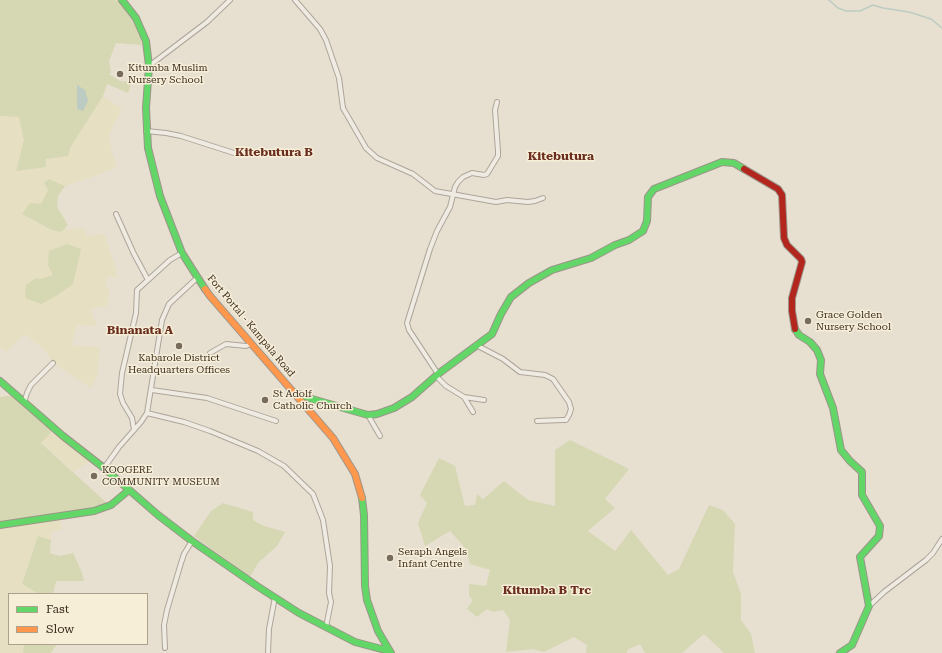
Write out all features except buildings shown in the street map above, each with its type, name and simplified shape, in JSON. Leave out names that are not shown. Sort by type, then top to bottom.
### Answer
[{"type":"main road","name":"Fort Portal - Kampala Road","points":[[122,0],[136,18],[146,41],[148,66],[146,131],[148,148],[154,176],[174,234],[182,253],[197,278],[224,313],[340,446],[355,474],[361,494],[364,515],[365,586],[367,600],[378,631],[390,652]]},
{"type":"main road","points":[[293,392],[368,415],[388,410],[401,404],[412,397],[437,374],[463,354],[478,346],[492,334],[511,297],[528,283],[552,270],[591,258],[615,245],[629,240],[643,231],[648,221],[648,197],[654,189],[722,162],[730,162],[778,189],[781,193],[783,198],[784,238],[787,245],[801,259],[802,262],[794,285],[792,298],[792,311],[795,330],[799,335],[810,342],[817,350],[821,360],[820,374],[833,408],[841,450],[862,472],[862,496],[880,526],[879,536],[860,557],[869,606],[855,640],[852,645],[843,652]]},
{"type":"main road","points":[[0,382],[158,515],[192,541],[299,613],[355,642],[390,652]]},
{"type":"main road","points":[[0,525],[94,511],[111,505],[129,490]]},
{"type":"street","points":[[148,66],[207,22],[230,0]]},
{"type":"street","points":[[295,0],[320,29],[326,40],[339,78],[343,108],[366,148],[377,158],[413,174],[436,191],[452,195],[496,202],[507,200],[528,202],[543,198]]},
{"type":"street","points":[[484,400],[464,397],[446,386],[409,330],[407,323],[430,249],[450,207],[452,195],[458,182],[463,177],[472,173],[487,174],[498,156],[495,110],[497,102]]},
{"type":"street","points":[[146,131],[166,132],[237,154]]},
{"type":"street","points":[[116,214],[134,254],[148,280]]},
{"type":"street","points":[[134,430],[132,418],[123,403],[120,394],[122,373],[136,313],[137,290],[168,262],[182,253]]},
{"type":"street","points":[[104,468],[118,447],[147,413],[161,328],[167,310],[173,300],[197,278]]},
{"type":"street","points":[[210,353],[226,344],[246,346],[251,344]]},
{"type":"street","points":[[478,346],[503,359],[520,372],[545,375],[553,379],[569,402],[571,409],[570,415],[566,420],[537,421]]},
{"type":"street","points":[[24,403],[31,386],[53,363]]},
{"type":"street","points":[[152,390],[207,398],[276,421]]},
{"type":"street","points":[[464,397],[472,412]]},
{"type":"street","points":[[147,413],[184,422],[258,451],[284,466],[314,494],[323,520],[330,566],[331,602],[326,627]]},
{"type":"street","points":[[368,415],[380,436]]},
{"type":"street","points":[[869,606],[884,592],[926,560],[933,553],[942,539]]},
{"type":"street","points":[[165,648],[164,625],[167,610],[182,559],[192,541]]},
{"type":"street","points":[[268,653],[269,629],[275,597]]},
{"type":"shaded area","points":[[77,85],[85,90],[88,101],[83,111],[77,109]]},
{"type":"shaded area","points":[[103,96],[122,109],[109,135],[112,152],[117,167],[65,186],[49,179],[48,190],[41,204],[22,214],[52,230],[61,232],[64,229],[85,228],[86,237],[104,233],[116,269],[117,278],[108,276],[105,288],[110,289],[107,306],[90,309],[97,326],[77,325],[72,345],[100,347],[97,377],[91,388],[53,363],[44,349],[24,334],[6,352],[0,347],[0,116],[19,117],[25,140],[16,171],[46,166],[46,159],[68,155],[70,148]]},
{"type":"shaded area","points":[[53,430],[90,461],[74,472],[41,442]]},
{"type":"shaded area","points":[[59,518],[62,529],[51,532],[51,540],[38,537],[22,584],[37,593],[8,593],[8,645],[24,645],[23,653],[0,653],[0,527]]},
{"type":"green space","points":[[0,0],[116,0],[121,3],[134,20],[140,36],[142,45],[116,43],[109,61],[111,72],[109,74],[120,81],[132,82],[128,93],[107,84],[103,96],[70,148],[68,156],[46,159],[46,167],[16,171],[24,140],[19,117],[0,116]]},
{"type":"green space","points":[[49,179],[65,186],[58,196],[57,207],[68,225],[61,232],[52,230],[22,214],[30,203],[41,204],[48,190],[44,183]]},
{"type":"green space","points":[[67,244],[81,249],[73,284],[41,304],[25,298],[26,285],[36,278],[41,279],[53,275],[48,265],[49,251]]},
{"type":"green space","points":[[12,395],[53,430],[41,443],[108,504],[103,508],[0,523],[0,397]]},
{"type":"green space","points":[[570,440],[629,469],[605,499],[615,508],[588,531],[615,551],[631,530],[668,575],[679,569],[709,505],[723,510],[735,524],[733,572],[741,594],[741,620],[751,634],[755,653],[724,653],[704,634],[682,653],[645,653],[640,644],[627,650],[627,653],[586,653],[587,645],[574,637],[544,652],[533,649],[506,652],[510,620],[503,610],[493,612],[487,609],[477,617],[467,609],[473,600],[469,596],[469,584],[486,586],[490,570],[470,564],[466,549],[450,531],[425,546],[418,523],[427,503],[420,495],[439,458],[455,466],[465,506],[475,505],[477,494],[483,499],[504,481],[528,500],[555,506],[555,450]]},
{"type":"green space","points":[[223,503],[253,512],[253,520],[264,526],[285,532],[277,546],[258,563],[250,577],[194,536],[211,511]]},
{"type":"green space","points":[[38,536],[51,540],[50,553],[59,556],[73,553],[81,570],[84,581],[56,581],[53,593],[37,593],[22,584]]},
{"type":"green space","points":[[24,645],[56,645],[51,653],[23,653]]},
{"type":"waterway","points":[[829,0],[838,8],[846,11],[860,11],[873,5],[909,12],[931,19],[942,28]]},
{"type":"traffic: fast","points":[[122,0],[136,18],[146,41],[149,66],[146,108],[148,148],[160,196],[182,253],[205,289]]},
{"type":"traffic: fast","points":[[294,392],[312,399],[368,415],[377,414],[394,408],[412,397],[438,374],[492,334],[511,297],[529,283],[552,270],[591,258],[615,245],[629,240],[643,231],[647,221],[648,197],[654,189],[722,162],[734,163],[744,169]]},
{"type":"traffic: fast","points":[[795,329],[799,335],[810,342],[817,350],[821,360],[820,374],[833,408],[841,450],[862,472],[862,495],[880,526],[879,536],[860,557],[869,606],[852,645],[840,653]]},
{"type":"traffic: fast","points":[[0,381],[63,436],[104,468],[158,515],[192,541],[299,613],[355,642],[389,651]]},
{"type":"traffic: fast","points":[[0,525],[94,511],[111,505],[129,490]]},
{"type":"traffic: fast","points":[[362,498],[364,515],[365,586],[367,600],[378,631],[391,653]]},
{"type":"traffic: slow","points":[[205,289],[333,438],[355,474],[362,498]]},
{"type":"traffic: jam","points":[[744,169],[778,189],[782,195],[784,238],[787,245],[801,259],[802,262],[792,298],[792,311],[795,329]]},
{"type":"place","name":"Kitumba Muslim Nursery School","points":[[120,74]]},
{"type":"place","name":"Grace Golden Nursery School","points":[[808,321]]},
{"type":"place","name":"Kabarole District Headquarters Offices","points":[[179,346]]},
{"type":"place","name":"St Adolf Catholic Church","points":[[265,400]]},
{"type":"place","name":"KOOGERE COMMUNITY MUSEUM","points":[[94,476]]},
{"type":"place","name":"Seraph Angels Infant Centre","points":[[390,558]]},
{"type":"district","name":"Kitebutura B","points":[[274,152]]},
{"type":"district","name":"Kitebutura","points":[[561,156]]},
{"type":"district","name":"Binanata A","points":[[140,330]]},
{"type":"district","name":"Kitumba B Trc","points":[[547,590]]}]
